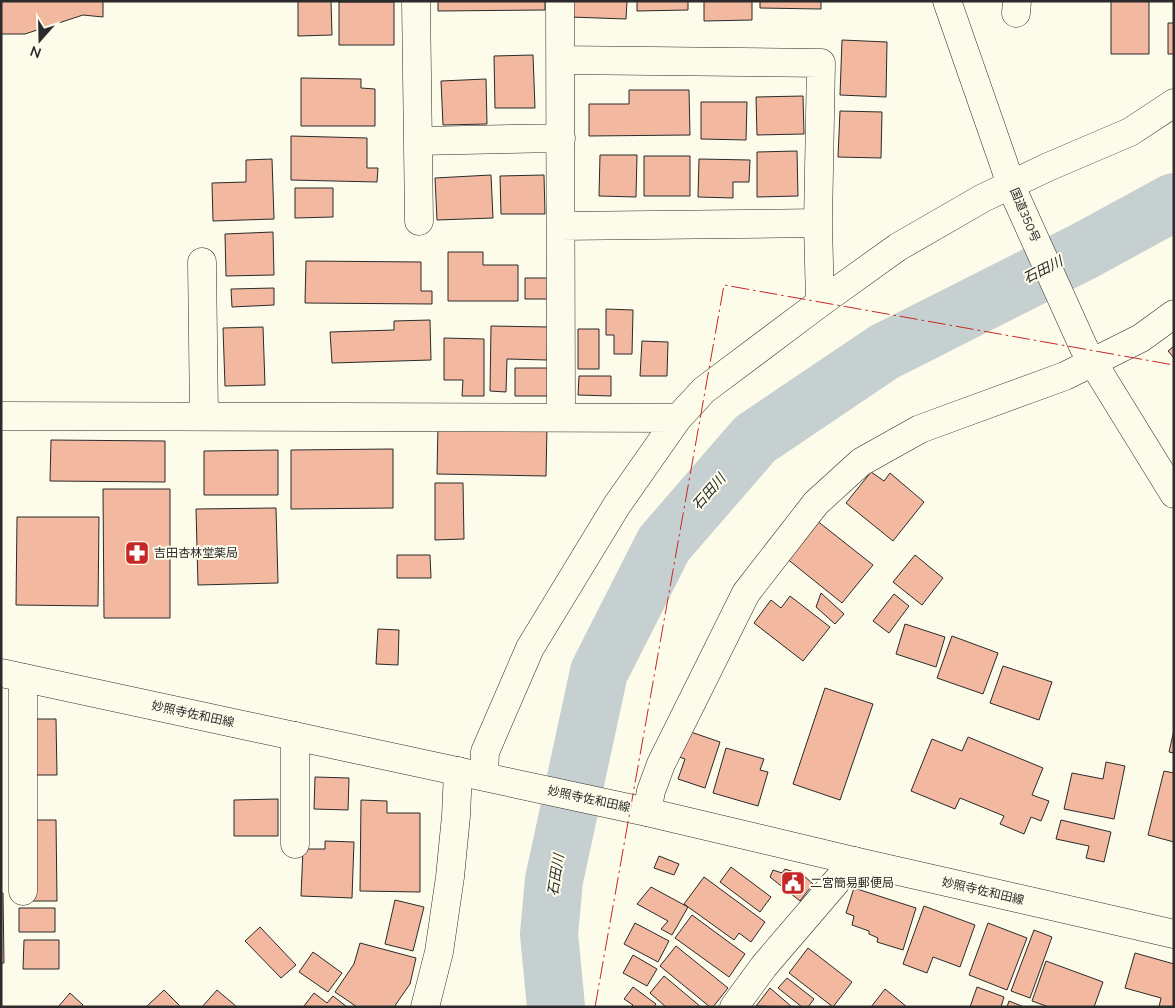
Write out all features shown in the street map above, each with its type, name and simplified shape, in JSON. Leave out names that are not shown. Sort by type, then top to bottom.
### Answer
[{"type":"main road","points":[[416,1],[419,221]]},
{"type":"main road","points":[[560,1],[561,417]]},
{"type":"main road","name":"国道350号","points":[[947,1],[1013,189],[1089,355],[1174,494]]},
{"type":"main road","points":[[561,60],[821,63],[818,223],[820,303]]},
{"type":"main road","points":[[424,1007],[439,952],[456,816],[480,776],[485,752],[530,648],[617,505],[678,418],[704,390],[898,247],[982,198],[1013,189],[1048,166],[1130,132],[1174,103]]},
{"type":"main road","points":[[419,141],[561,138]]},
{"type":"main road","points":[[561,226],[818,223]]},
{"type":"main road","points":[[202,262],[204,416]]},
{"type":"main road","points":[[640,810],[651,791],[660,764],[746,593],[816,503],[861,462],[920,429],[1065,376],[1089,355],[1141,338],[1174,314]]},
{"type":"main road","points":[[1,416],[678,418]]},
{"type":"main road","points":[[12,675],[23,891]]},
{"type":"main road","name":"妙照寺佐和田線","points":[[12,675],[640,810],[1174,934]]},
{"type":"main road","points":[[295,736],[295,844]]},
{"type":"main road","points":[[734,1007],[764,966],[854,861]]},
{"type":"building","points":[[1,1],[103,1],[103,17],[83,15],[25,34],[1,34]]},
{"type":"building","points":[[298,1],[331,1],[332,35],[298,36]]},
{"type":"building","points":[[438,1],[545,1],[545,10],[438,11]]},
{"type":"building","points":[[571,1],[627,1],[626,19],[570,17]]},
{"type":"building","points":[[637,1],[688,1],[688,10],[637,11]]},
{"type":"building","points":[[704,1],[752,1],[752,20],[704,21]]},
{"type":"building","points":[[760,1],[821,1],[821,9],[760,8]]},
{"type":"building","points":[[1111,1],[1149,1],[1149,54],[1111,54]]},
{"type":"building","points":[[339,2],[394,2],[394,45],[339,45]]},
{"type":"building","points":[[1168,23],[1174,23],[1174,54],[1168,54]]},
{"type":"building","points":[[842,40],[887,42],[886,97],[840,95]]},
{"type":"building","points":[[533,55],[535,108],[495,108],[494,56]]},
{"type":"building","points":[[301,78],[361,79],[361,88],[375,89],[375,126],[301,126]]},
{"type":"building","points":[[486,79],[487,124],[443,125],[441,81]]},
{"type":"building","points":[[629,90],[689,90],[690,135],[589,136],[589,104],[629,104]]},
{"type":"building","points":[[803,96],[804,134],[757,135],[756,97]]},
{"type":"building","points":[[701,102],[747,102],[746,140],[701,139]]},
{"type":"building","points":[[840,111],[882,112],[881,158],[838,157]]},
{"type":"building","points":[[291,136],[367,138],[367,168],[378,168],[377,182],[291,180]]},
{"type":"building","points":[[797,151],[798,196],[757,197],[757,152]]},
{"type":"building","points":[[600,155],[637,155],[636,197],[599,196]]},
{"type":"building","points":[[644,156],[690,156],[690,196],[644,196]]},
{"type":"building","points":[[272,159],[274,219],[213,221],[212,183],[246,182],[246,160]]},
{"type":"building","points":[[699,159],[750,160],[749,182],[733,182],[733,198],[698,197]]},
{"type":"building","points":[[491,175],[493,218],[437,220],[435,178]]},
{"type":"building","points":[[544,175],[545,214],[501,214],[500,176]]},
{"type":"building","points":[[295,188],[333,188],[333,217],[295,218]]},
{"type":"building","points":[[273,232],[274,275],[226,276],[225,234]]},
{"type":"building","points":[[448,252],[483,252],[483,265],[518,265],[518,301],[448,301]]},
{"type":"building","points":[[306,261],[421,262],[421,291],[432,291],[432,304],[305,303]]},
{"type":"building","points":[[525,278],[547,278],[547,299],[525,299]]},
{"type":"building","points":[[274,288],[274,305],[232,307],[231,289]]},
{"type":"building","points":[[606,309],[633,310],[632,354],[614,354],[614,335],[606,335]]},
{"type":"building","points":[[430,320],[431,360],[332,363],[330,332],[394,330],[394,321]]},
{"type":"building","points":[[491,326],[548,327],[547,360],[507,359],[506,392],[490,391]]},
{"type":"building","points":[[263,327],[265,385],[225,386],[223,328]]},
{"type":"building","points":[[578,329],[599,329],[599,369],[578,369]]},
{"type":"building","points":[[444,338],[484,339],[484,396],[462,396],[463,380],[444,380]]},
{"type":"building","points":[[642,341],[668,342],[667,376],[640,376]]},
{"type":"building","points":[[1174,346],[1174,358],[1168,351]]},
{"type":"building","points":[[515,368],[550,368],[550,396],[515,396]]},
{"type":"building","points":[[579,376],[611,376],[611,396],[578,395]]},
{"type":"building","points":[[438,424],[547,426],[546,476],[437,474]]},
{"type":"building","points":[[51,440],[165,441],[165,482],[50,481]]},
{"type":"building","points":[[393,449],[393,508],[291,509],[291,450]]},
{"type":"building","points":[[278,450],[278,495],[204,495],[204,451]]},
{"type":"building","points":[[871,472],[884,481],[890,473],[924,502],[893,541],[846,503]]},
{"type":"building","points":[[435,483],[463,483],[464,539],[435,540]]},
{"type":"building","name":"吉田杏林堂薬局","points":[[103,489],[170,489],[170,618],[104,618]]},
{"type":"building","points":[[276,508],[278,583],[198,585],[196,509]]},
{"type":"building","points":[[17,517],[99,517],[98,606],[16,605]]},
{"type":"building","points":[[816,520],[873,565],[842,603],[786,558]]},
{"type":"building","points":[[397,555],[430,555],[431,578],[397,578]]},
{"type":"building","points":[[915,555],[943,578],[922,605],[893,582]]},
{"type":"building","points":[[821,593],[844,614],[835,624],[816,607]]},
{"type":"building","points":[[894,594],[909,606],[889,633],[873,621]]},
{"type":"building","points":[[790,596],[830,627],[803,661],[754,623],[771,600],[781,608]]},
{"type":"building","points":[[905,624],[945,637],[936,667],[896,654]]},
{"type":"building","points":[[378,629],[399,630],[398,665],[376,664]]},
{"type":"building","points":[[952,636],[998,653],[983,694],[937,678]]},
{"type":"building","points":[[1003,666],[1052,682],[1039,720],[990,703]]},
{"type":"building","points":[[825,688],[873,704],[840,800],[793,784]]},
{"type":"building","points":[[31,719],[56,719],[57,775],[31,775]]},
{"type":"building","points":[[685,730],[720,742],[705,788],[678,779],[685,759],[676,756]]},
{"type":"building","points":[[1174,730],[1174,753],[1169,752]]},
{"type":"building","points":[[968,737],[1043,768],[1032,795],[1049,801],[1041,821],[1031,817],[1024,834],[1000,824],[1004,816],[960,798],[955,809],[911,791],[932,739],[962,751]]},
{"type":"building","points":[[726,748],[764,759],[760,770],[768,772],[758,806],[713,793]]},
{"type":"building","points":[[1106,762],[1125,766],[1114,819],[1064,809],[1072,773],[1103,779]]},
{"type":"building","points":[[1164,771],[1174,773],[1174,842],[1148,835]]},
{"type":"building","points":[[315,777],[349,778],[348,810],[314,809]]},
{"type":"building","points":[[278,799],[278,836],[234,836],[234,800]]},
{"type":"building","points":[[361,800],[387,801],[387,813],[420,813],[420,892],[360,891]]},
{"type":"building","points":[[29,820],[56,820],[57,901],[30,901]]},
{"type":"building","points":[[1061,820],[1111,832],[1104,862],[1086,858],[1089,846],[1056,839]]},
{"type":"building","points":[[325,841],[354,842],[352,898],[301,896],[303,849],[325,849]]},
{"type":"building","points":[[659,856],[679,864],[674,875],[654,868]]},
{"type":"building","points":[[731,867],[771,897],[760,912],[720,882]]},
{"type":"building","points":[[785,869],[803,875],[813,884],[800,901],[770,877],[773,870],[782,873]]},
{"type":"building","points":[[704,877],[765,922],[751,942],[739,933],[734,940],[684,904]]},
{"type":"building","points":[[651,887],[688,907],[672,935],[661,929],[668,921],[637,904]]},
{"type":"building","points":[[854,888],[916,908],[903,950],[877,942],[878,938],[869,934],[869,931],[852,925],[854,916],[846,913]]},
{"type":"building","points":[[1,893],[3,893],[4,963],[1,963]]},
{"type":"building","points":[[395,900],[424,907],[413,951],[385,944]]},
{"type":"building","points":[[924,906],[975,925],[960,967],[933,957],[927,973],[903,964]]},
{"type":"building","points":[[19,908],[55,908],[55,932],[19,932]]},
{"type":"building","points":[[692,915],[745,954],[729,977],[675,938]]},
{"type":"building","points":[[635,923],[669,941],[658,962],[624,944]]},
{"type":"building","points":[[988,923],[1027,938],[1007,990],[969,975]]},
{"type":"building","points":[[260,927],[296,965],[281,978],[245,941]]},
{"type":"building","points":[[1034,930],[1052,937],[1030,998],[1011,991]]},
{"type":"building","points":[[24,940],[59,940],[59,969],[23,969]]},
{"type":"building","points":[[360,943],[416,958],[410,984],[394,1007],[357,1007],[335,992],[354,964]]},
{"type":"building","points":[[676,946],[728,988],[713,1007],[710,1007],[660,966]]},
{"type":"building","points":[[808,948],[852,982],[833,1007],[789,973]]},
{"type":"building","points":[[313,952],[342,973],[328,992],[299,972]]},
{"type":"building","points":[[1135,953],[1174,964],[1174,1007],[1159,1007],[1161,998],[1125,988]]},
{"type":"building","points":[[633,955],[657,969],[647,986],[623,973]]},
{"type":"building","points":[[1046,961],[1103,982],[1094,1007],[1049,1007],[1032,1001]]},
{"type":"building","points":[[664,976],[701,1007],[666,1007],[650,993]]},
{"type":"building","points":[[787,978],[814,999],[808,1007],[802,1007],[778,988]]},
{"type":"building","points":[[633,987],[656,1004],[654,1007],[631,1007],[633,1005],[624,999]]},
{"type":"building","points":[[977,987],[1004,997],[1001,1007],[970,1007]]},
{"type":"building","points":[[770,988],[792,1007],[756,1006]]},
{"type":"building","points":[[885,989],[907,1007],[871,1007]]},
{"type":"building","points":[[164,990],[181,1007],[146,1007]]},
{"type":"building","points":[[217,990],[237,1007],[202,1007]]},
{"type":"building","points":[[70,993],[83,1005],[81,1007],[58,1007]]},
{"type":"building","points":[[314,993],[327,1003],[333,996],[347,1007],[305,1007]]},
{"type":"building","points":[[1009,1001],[1024,1007],[1007,1007]]},
{"type":"waterway","name":"石田川","points":[[556,1007],[549,934],[554,880],[599,672],[664,544],[755,439],[884,352],[1086,250],[1174,202]]},
{"type":"power","points":[[595,1007],[724,285],[1174,365]]},
{"type":"place","name":"吉田杏林堂薬局","points":[[137,553]]},
{"type":"place","name":"二宮簡易郵便局","points":[[793,883]]}]
